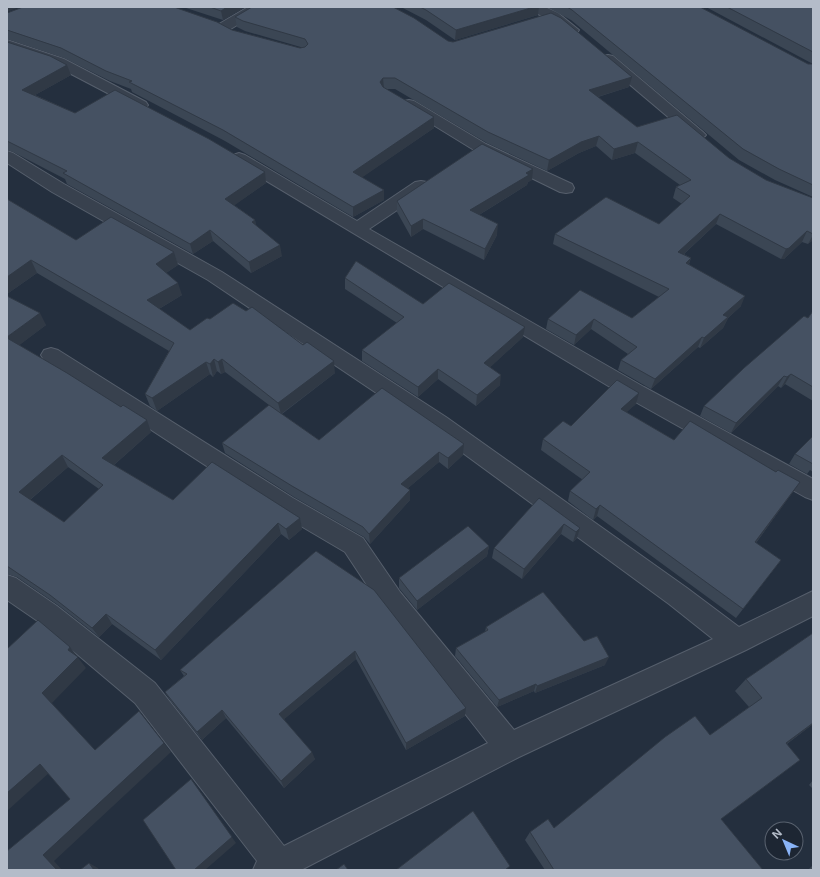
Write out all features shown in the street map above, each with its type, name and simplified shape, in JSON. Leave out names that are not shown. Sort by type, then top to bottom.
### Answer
[{"type":"street","points":[[224,27],[257,7]]},
{"type":"street","points":[[536,14],[553,16],[583,38]]},
{"type":"street","points":[[209,22],[224,27],[239,35]]},
{"type":"street","points":[[7,44],[59,62],[156,112]]},
{"type":"street","points":[[594,48],[708,144]]},
{"type":"street","points":[[395,97],[473,151],[566,188]]},
{"type":"street","points":[[224,149],[357,229],[637,393],[813,490]]},
{"type":"street","points":[[7,156],[58,188],[215,276],[432,418],[672,592],[737,642]]},
{"type":"street","points":[[357,229],[434,177]]},
{"type":"street","points":[[51,355],[278,500],[354,545],[391,600],[510,747]]},
{"type":"street","points":[[7,586],[48,614],[144,693],[275,868],[510,747],[737,642],[813,603]]},
{"type":"building","points":[[23,7],[174,7],[217,22],[232,30],[300,48],[305,47],[308,44],[305,39],[243,21],[235,17],[252,7],[393,7],[414,18],[448,41],[453,42],[551,13],[561,18],[632,77],[589,90],[637,127],[677,115],[729,158],[766,180],[813,198],[813,234],[807,231],[786,249],[720,214],[678,252],[691,258],[686,263],[745,296],[723,315],[728,317],[704,338],[702,337],[655,379],[621,360],[637,347],[594,319],[576,335],[548,319],[580,290],[632,318],[669,289],[555,234],[606,197],[659,224],[690,196],[676,187],[691,180],[638,142],[614,149],[599,136],[581,142],[549,160],[488,132],[395,78],[383,78],[380,82],[383,87],[434,117],[353,172],[384,190],[353,207],[223,130],[129,82],[132,81],[106,71],[61,48],[7,30],[7,13]]},
{"type":"building","points":[[210,7],[227,7],[221,11]]},
{"type":"building","points":[[420,7],[534,7],[456,30]]},
{"type":"building","points":[[567,7],[700,7],[808,64],[813,64],[813,185],[779,169],[743,149]]},
{"type":"building","points":[[727,7],[813,7],[813,52]]},
{"type":"building","points":[[7,42],[50,56],[67,65],[22,90],[75,113],[115,90],[209,139],[265,172],[225,199],[255,220],[252,222],[280,245],[249,262],[210,230],[190,244],[63,173],[67,171],[7,141]]},
{"type":"building","points":[[482,144],[533,169],[526,173],[529,175],[470,210],[498,224],[485,249],[423,219],[411,226],[397,201]]},
{"type":"building","points":[[7,199],[76,240],[111,217],[174,252],[156,264],[178,283],[147,300],[190,330],[207,318],[210,319],[233,303],[246,311],[252,307],[303,345],[307,342],[334,361],[278,403],[222,359],[218,362],[214,359],[210,364],[206,362],[152,398],[145,394],[174,343],[31,260],[7,277]]},
{"type":"building","points":[[356,261],[423,304],[449,283],[525,327],[484,363],[501,375],[477,395],[438,369],[418,387],[362,350],[404,317],[345,278]]},
{"type":"building","points":[[7,296],[40,313],[7,337]]},
{"type":"building","points":[[813,311],[813,387],[791,374],[787,377],[784,376],[736,423],[704,406],[744,368],[804,316],[808,318]]},
{"type":"building","points":[[7,338],[121,407],[123,405],[147,420],[102,458],[173,500],[212,462],[300,518],[286,529],[278,523],[155,650],[106,614],[92,628],[50,595],[7,566]],"holes":[[[62,455],[103,485],[64,522],[19,492]]]},
{"type":"building","points":[[617,380],[639,393],[621,409],[674,440],[690,421],[776,472],[778,470],[800,482],[755,542],[781,560],[743,609],[600,505],[596,509],[570,491],[590,472],[543,439],[563,421],[571,426]]},
{"type":"building","points":[[382,388],[464,444],[448,458],[439,452],[401,484],[410,490],[369,534],[363,527],[222,443],[269,405],[319,440]]},
{"type":"building","points":[[813,436],[813,464],[795,454]]},
{"type":"building","points":[[539,498],[580,528],[576,532],[564,524],[524,569],[494,548]]},
{"type":"building","points":[[468,526],[489,546],[417,601],[399,578]]},
{"type":"building","points":[[316,551],[374,590],[466,708],[406,743],[355,651],[279,714],[312,752],[281,781],[222,710],[197,732],[165,692],[187,674],[180,670]]},
{"type":"building","points":[[543,592],[584,641],[597,636],[609,657],[537,686],[536,684],[499,700],[456,648],[488,630],[486,627]]},
{"type":"building","points":[[38,620],[70,647],[68,650],[78,657],[42,693],[95,750],[139,711],[164,743],[43,855],[57,870],[7,870],[7,851],[70,799],[40,764],[7,793],[7,649]]},
{"type":"building","points":[[813,633],[813,723],[786,743],[800,760],[721,819],[763,870],[554,870],[530,832],[548,819],[554,828],[665,737],[695,716],[710,735],[762,698],[746,679]]},
{"type":"building","points":[[191,779],[232,837],[194,870],[176,870],[143,820]]},
{"type":"building","points":[[473,811],[510,866],[505,870],[396,870]]},
{"type":"building","points":[[89,863],[94,870],[80,870]]},
{"type":"building","points":[[344,864],[348,870],[336,870]]}]
